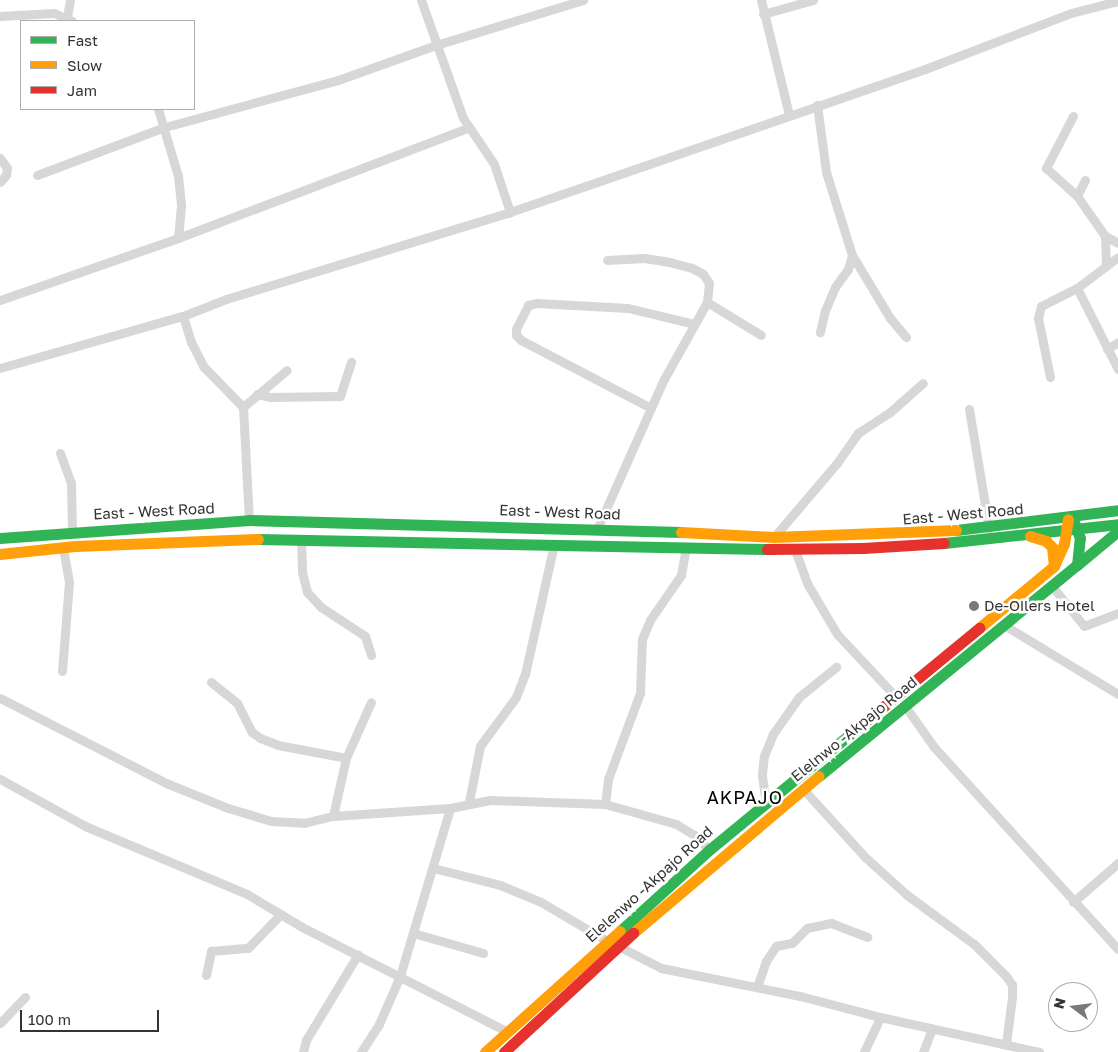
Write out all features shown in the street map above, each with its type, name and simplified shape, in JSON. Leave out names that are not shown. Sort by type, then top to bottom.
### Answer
[{"type":"main road","name":"East - West Road","points":[[0,538],[72,531],[249,520],[598,527],[774,537],[930,533],[989,528],[1118,510]]},
{"type":"main road","name":"Elelenwo -Akpajo Road","points":[[485,1052],[709,850],[1054,566],[1072,530],[1070,518]]},
{"type":"main road","name":"East - West Road","points":[[0,554],[63,547],[301,540],[795,550],[930,544],[1118,524]]},
{"type":"main road","points":[[1072,530],[1080,546],[1077,564]]},
{"type":"main road","name":"Elelnwo -Akpajo Road","points":[[504,1052],[618,946],[803,789],[1118,531]]},
{"type":"main road","points":[[1026,535],[1046,541],[1052,547],[1054,566]]},
{"type":"street","points":[[0,16],[54,13],[69,19],[70,0]]},
{"type":"street","points":[[421,0],[468,128],[484,145],[494,164],[510,212]]},
{"type":"street","points":[[37,175],[165,127],[338,80],[436,45],[582,0]]},
{"type":"street","points":[[761,0],[762,14],[789,115]]},
{"type":"street","points":[[762,14],[813,0]]},
{"type":"street","points":[[0,368],[183,316],[226,299],[510,212],[816,105],[926,69],[1071,13],[1118,1]]},
{"type":"street","points":[[816,105],[826,172],[852,255],[890,318],[906,338]]},
{"type":"street","points":[[158,110],[178,176],[181,205],[178,238]]},
{"type":"street","points":[[1073,116],[1046,168],[1077,196],[1105,236],[1118,243]]},
{"type":"street","points":[[0,300],[178,238],[468,128]]},
{"type":"street","points":[[0,158],[7,168],[6,176],[0,182]]},
{"type":"street","points":[[1077,196],[1085,180]]},
{"type":"street","points":[[1105,236],[1106,264]]},
{"type":"street","points":[[820,332],[835,287],[848,269],[852,255]]},
{"type":"street","points":[[1050,376],[1038,311],[1045,303],[1077,288],[1106,264],[1118,257]]},
{"type":"street","points":[[598,527],[651,408],[707,302],[709,283],[703,274],[692,268],[644,258],[607,260]]},
{"type":"street","points":[[1077,288],[1118,369]]},
{"type":"street","points":[[707,302],[761,335]]},
{"type":"street","points":[[651,408],[516,335],[528,305],[537,303],[628,308],[694,324]]},
{"type":"street","points":[[183,316],[191,342],[203,366],[243,407],[249,520]]},
{"type":"street","points":[[1107,349],[1118,342]]},
{"type":"street","points":[[257,394],[270,397],[340,396],[351,362]]},
{"type":"street","points":[[243,407],[287,370]]},
{"type":"street","points":[[774,537],[838,463],[858,433],[889,413],[923,383]]},
{"type":"street","points":[[969,408],[989,528]]},
{"type":"street","points":[[60,453],[71,484],[72,531]]},
{"type":"street","points":[[301,540],[302,572],[307,592],[322,608],[365,636],[371,654]]},
{"type":"street","points":[[469,802],[480,746],[516,698],[525,674],[554,544]]},
{"type":"street","points":[[62,671],[68,582],[63,547]]},
{"type":"street","points":[[605,804],[608,779],[640,693],[642,639],[650,620],[681,575],[686,548]]},
{"type":"street","points":[[795,550],[808,585],[837,634],[896,698]]},
{"type":"street","points":[[1052,586],[1084,626],[1118,612]]},
{"type":"street","points":[[1004,625],[1118,694]]},
{"type":"street","points":[[766,804],[762,774],[764,756],[773,734],[799,697],[836,667]]},
{"type":"street","points":[[211,682],[237,704],[248,726],[260,738],[278,745],[346,758]]},
{"type":"street","points":[[0,698],[166,783],[228,808],[271,821],[304,823],[333,816],[450,808],[469,802],[605,804],[676,824],[694,835],[709,850]]},
{"type":"street","points":[[333,816],[346,758],[371,702]]},
{"type":"street","points":[[906,706],[934,747],[1118,949]]},
{"type":"street","points":[[0,780],[85,826],[247,894],[281,914],[508,1032]]},
{"type":"street","points":[[803,789],[865,857],[907,896],[974,944],[1006,976],[1012,985],[1006,1044]]},
{"type":"street","points":[[361,1052],[379,1024],[400,976],[450,808]]},
{"type":"street","points":[[1074,902],[1118,863]]},
{"type":"street","points":[[433,868],[500,885],[541,902],[607,941]]},
{"type":"street","points":[[206,975],[211,951],[248,948],[281,914]]},
{"type":"street","points":[[757,987],[766,961],[776,946],[792,943],[807,928],[831,923],[867,937]]},
{"type":"street","points":[[413,933],[484,953]]},
{"type":"street","points":[[618,946],[661,968],[757,987],[932,1029],[1039,1052]]},
{"type":"street","points":[[303,1052],[313,1028],[358,954]]},
{"type":"street","points":[[1,1020],[25,997]]},
{"type":"street","points":[[864,1052],[880,1017]]},
{"type":"street","points":[[923,1052],[932,1029]]},
{"type":"traffic: fast","points":[[956,530],[1118,510]]},
{"type":"traffic: fast","points":[[0,538],[249,520],[681,532]]},
{"type":"traffic: fast","points":[[819,776],[1077,565],[1080,538],[1073,520]]},
{"type":"traffic: fast","points":[[944,543],[1118,524]]},
{"type":"traffic: fast","points":[[1077,565],[1118,531]]},
{"type":"traffic: fast","points":[[258,539],[767,549]]},
{"type":"traffic: fast","points":[[620,931],[709,850],[855,730]]},
{"type":"traffic: slow","points":[[979,628],[1054,566],[1064,544],[1068,519]]},
{"type":"traffic: slow","points":[[681,532],[774,537],[956,530]]},
{"type":"traffic: slow","points":[[1030,536],[1046,541],[1052,547],[1054,566]]},
{"type":"traffic: slow","points":[[0,554],[75,546],[258,539]]},
{"type":"traffic: slow","points":[[633,933],[819,776]]},
{"type":"traffic: slow","points":[[485,1052],[620,931]]},
{"type":"traffic: jam","points":[[767,549],[863,548],[944,543]]},
{"type":"traffic: jam","points":[[855,730],[979,628]]},
{"type":"traffic: jam","points":[[504,1052],[633,933]]},
{"type":"place","name":"De-Oilers Hotel","points":[[974,606]]},
{"type":"district","name":"AKPAJO","points":[[745,797]]}]
